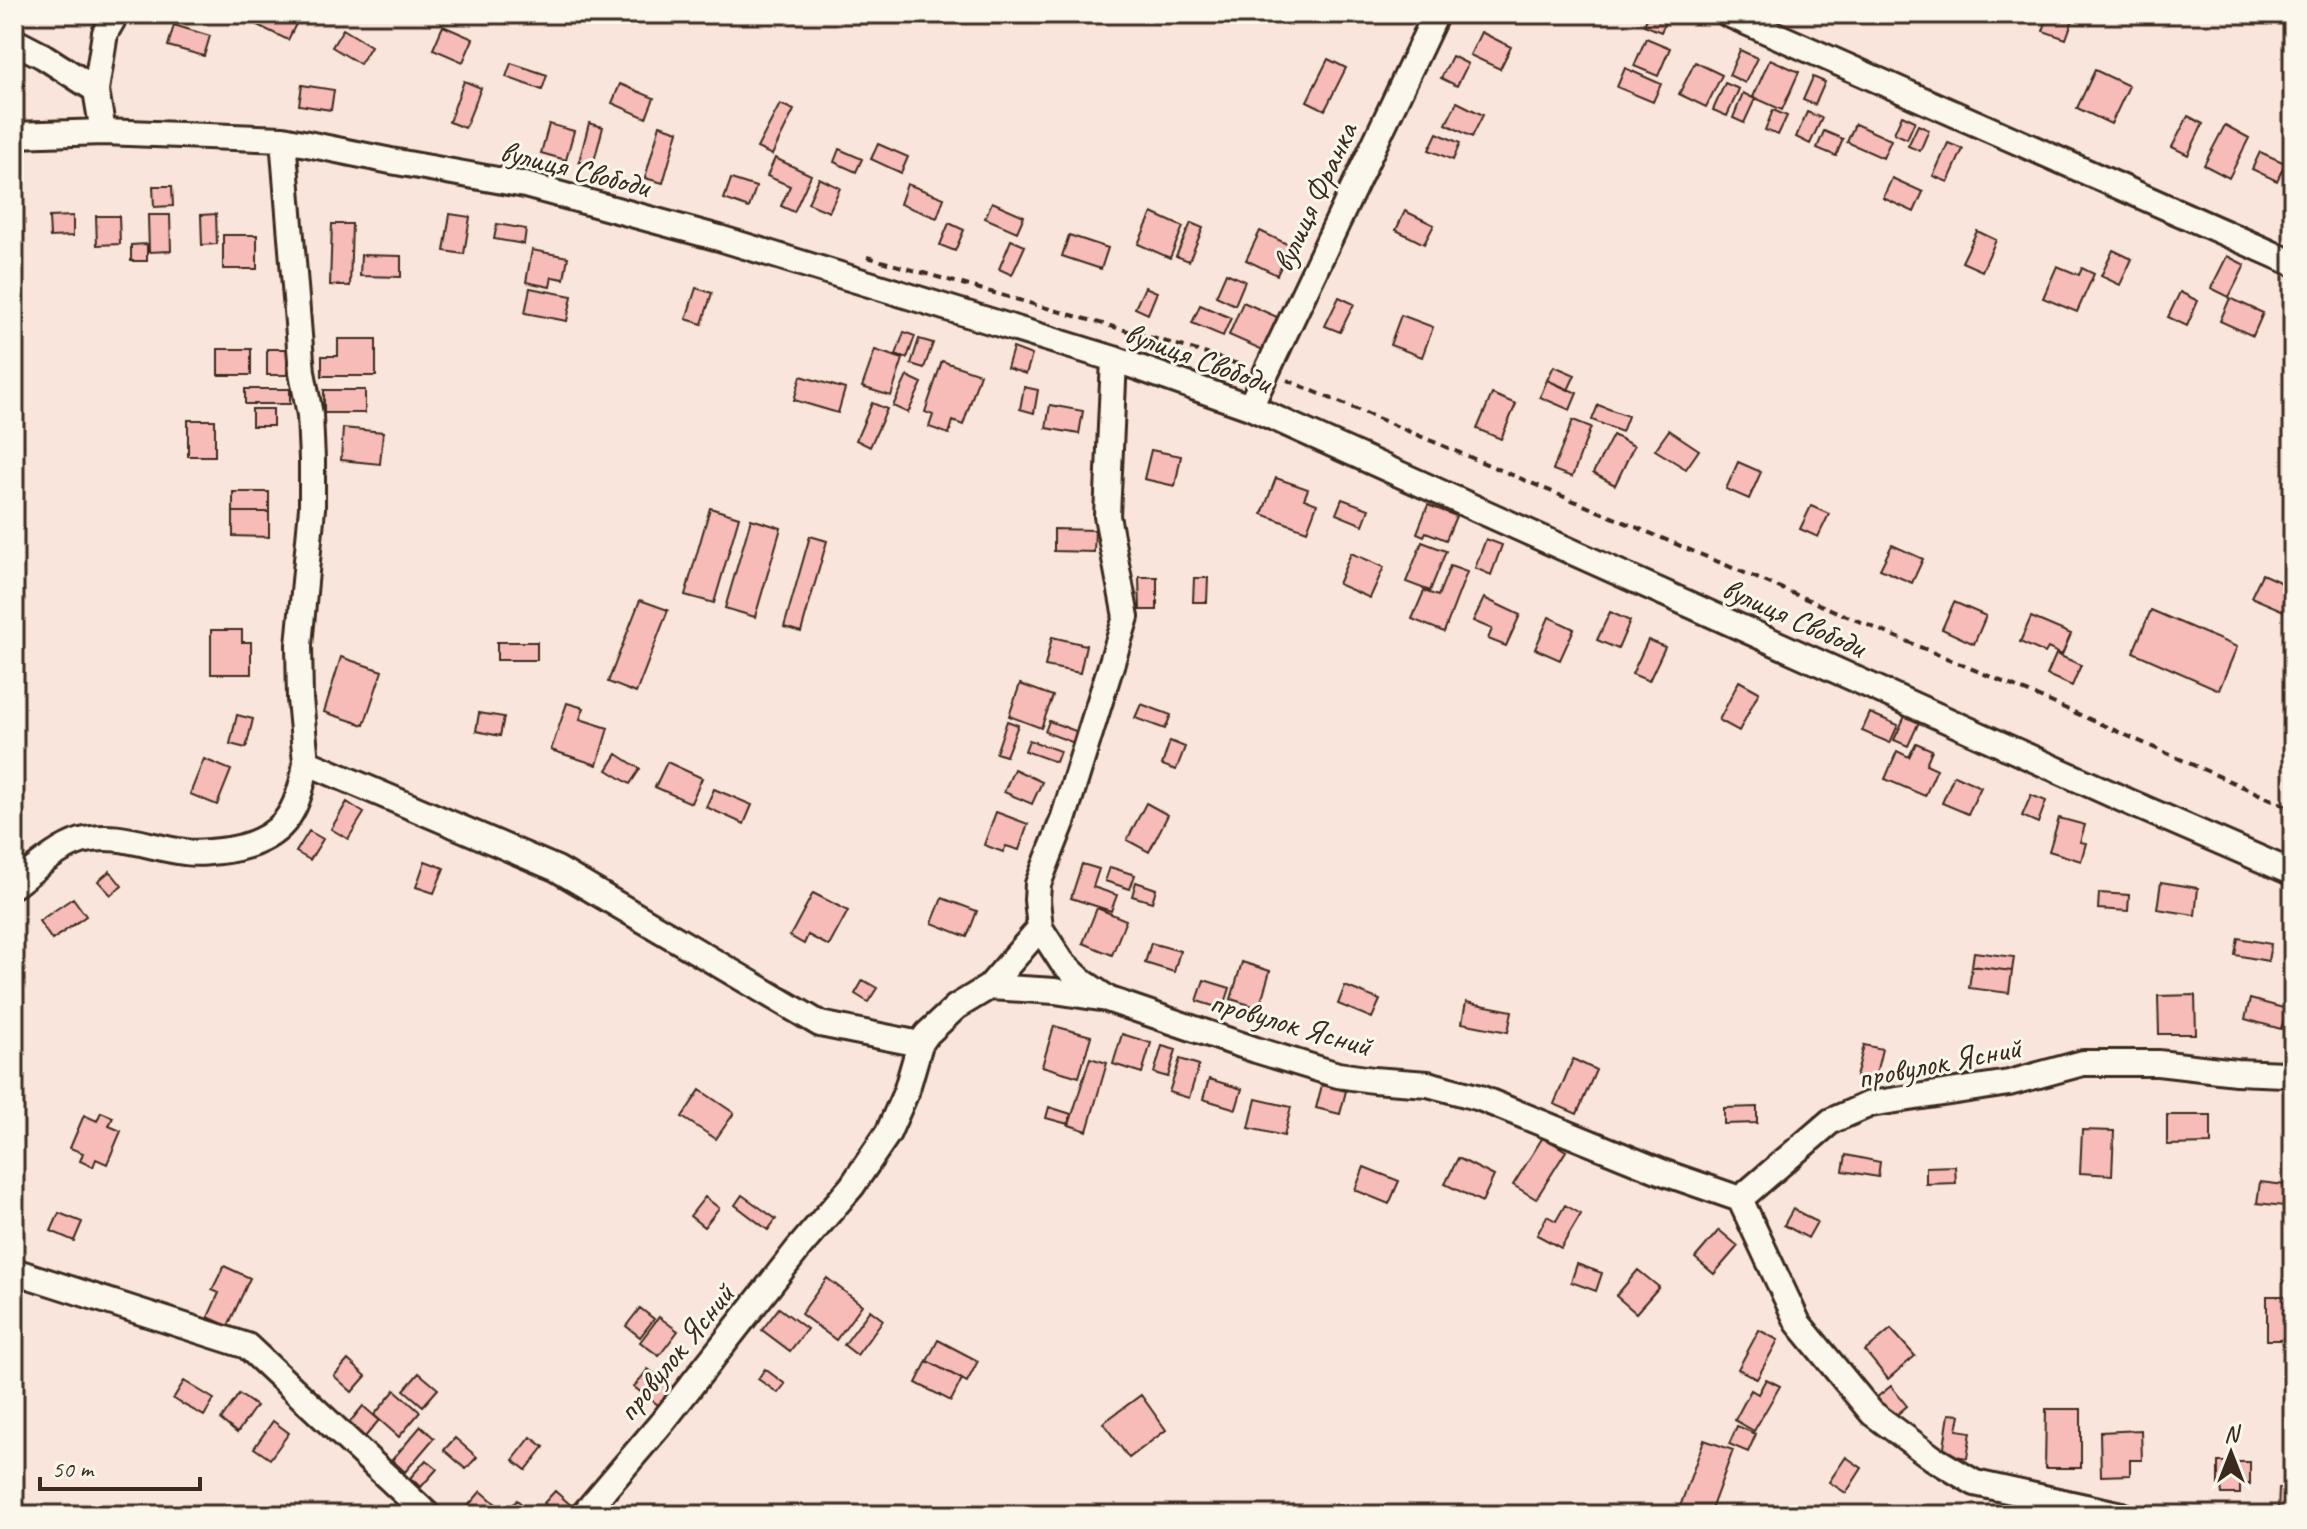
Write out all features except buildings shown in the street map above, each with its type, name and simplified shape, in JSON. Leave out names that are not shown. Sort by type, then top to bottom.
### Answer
[{"type":"street","points":[[103,132],[96,90],[105,33],[116,14]]},
{"type":"street","name":"вулиця Франка","points":[[1250,407],[1436,14]]},
{"type":"street","points":[[1728,14],[2293,263]]},
{"type":"street","points":[[14,41],[96,90]]},
{"type":"street","name":"вулиця Свободи","points":[[14,135],[103,132],[283,139],[525,185],[719,238],[1114,359],[1250,407],[2293,873]]},
{"type":"street","points":[[14,885],[54,855],[81,842],[123,838],[177,851],[210,853],[269,838],[289,818],[303,786],[306,762],[299,645],[312,508],[312,460],[283,139]]},
{"type":"street","points":[[1107,999],[1062,962],[1040,928],[1037,900],[1038,884],[1063,820],[1126,617],[1107,516],[1114,359]]},
{"type":"street","points":[[306,762],[557,869],[820,1024],[920,1044]]},
{"type":"street","points":[[989,987],[1040,928]]},
{"type":"street","name":"провулок Ясний","points":[[583,1515],[664,1420],[798,1249],[852,1186],[888,1133],[906,1092],[920,1044],[927,1034],[956,1007],[989,987],[1055,991],[1107,999],[1338,1075],[1449,1088],[1662,1172],[1740,1199],[1831,1121],[1870,1104],[2009,1083],[2083,1063],[2158,1063],[2285,1074],[2293,1078]]},
{"type":"street","points":[[1740,1199],[1798,1323],[1872,1413],[1933,1458],[1975,1483],[2122,1515]]},
{"type":"street","points":[[14,1271],[247,1346],[428,1515]]},
{"type":"path","points":[[867,257],[1266,373],[2053,703],[2293,809]]}]
